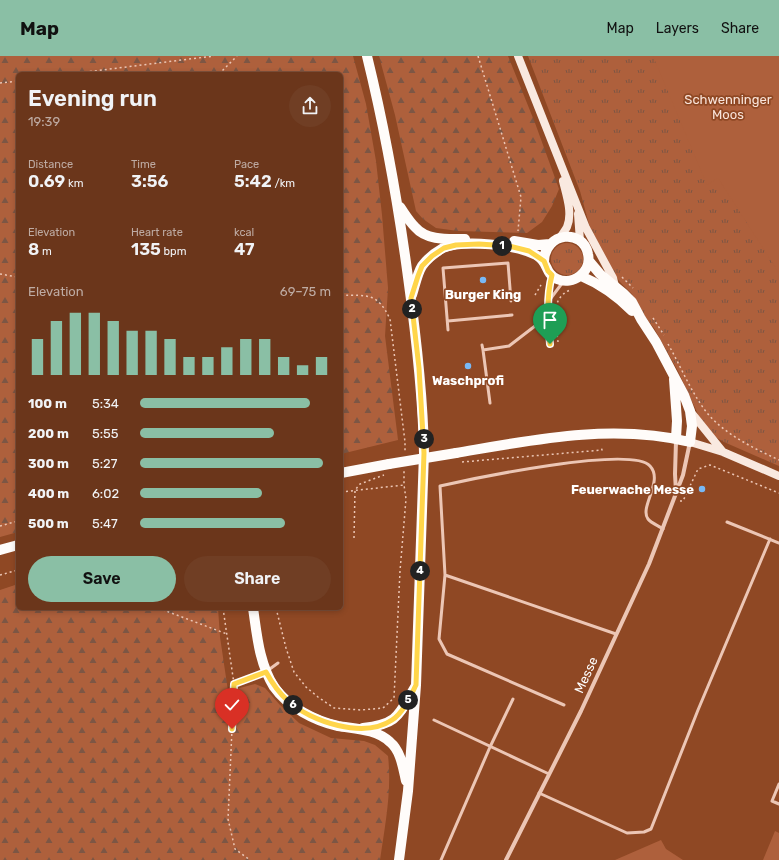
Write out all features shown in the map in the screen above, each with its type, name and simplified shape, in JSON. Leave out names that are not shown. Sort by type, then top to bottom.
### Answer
[{"type":"main road","points":[[368,56],[398,205],[419,368],[424,453],[416,685],[408,791],[399,860]]},
{"type":"main road","points":[[398,205],[416,229],[426,236],[438,239],[489,238],[538,245],[550,244],[560,238],[575,238],[585,247],[588,254],[589,261],[585,272],[581,276],[570,281],[557,279],[548,271],[544,261],[550,244]]},
{"type":"main road","points":[[411,298],[422,266],[432,256],[444,248],[456,245],[479,244],[509,246],[529,251],[544,261]]},
{"type":"main road","points":[[343,473],[389,469],[456,458],[558,436],[604,433],[652,435],[676,438],[690,442],[692,426],[690,411],[684,395],[656,342],[645,316],[615,286],[600,274],[589,261]]},
{"type":"main road","points":[[581,276],[595,282],[645,316]]},
{"type":"main road","points":[[674,376],[677,420],[676,438]]},
{"type":"main road","points":[[0,550],[16,546]]},
{"type":"main road","points":[[253,610],[261,657],[266,672],[275,688],[289,702],[306,714],[321,721],[338,726],[361,729],[390,742],[400,759],[408,791]]},
{"type":"main road","points":[[361,729],[380,726],[399,715],[416,685]]},
{"type":"street","points":[[518,56],[577,208],[615,286]]},
{"type":"street","points":[[558,158],[569,220],[567,227],[560,238]]},
{"type":"street","points":[[577,208],[580,242]]},
{"type":"street","points":[[690,411],[723,452]]},
{"type":"street","name":"Messe","points":[[676,438],[676,494]]},
{"type":"street","points":[[690,442],[723,452],[779,476]]},
{"type":"street","name":"Messe","points":[[506,860],[581,711],[650,564],[684,475],[690,442]]},
{"type":"lane","points":[[448,330],[443,268],[508,263],[511,301]]},
{"type":"lane","points":[[550,344],[547,312],[548,287],[552,275]]},
{"type":"lane","points":[[548,302],[564,281]]},
{"type":"lane","points":[[483,350],[509,346],[535,326],[547,312]]},
{"type":"lane","points":[[448,321],[512,315]]},
{"type":"lane","points":[[482,345],[490,403]]},
{"type":"lane","points":[[564,705],[447,654],[439,639],[445,575],[440,486],[491,475],[602,460],[647,463],[652,467],[655,481],[646,513],[648,519],[663,529]]},
{"type":"lane","points":[[727,522],[779,543]]},
{"type":"lane","points":[[539,793],[627,833],[644,832],[651,829],[698,710],[770,539]]},
{"type":"lane","points":[[445,575],[616,634]]},
{"type":"lane","points":[[266,672],[278,663]]},
{"type":"lane","points":[[441,860],[490,747],[513,699]]},
{"type":"lane","points":[[434,720],[549,774]]},
{"type":"lane","points":[[779,784],[772,801],[779,804]]},
{"type":"path","points":[[86,72],[214,56]]},
{"type":"path","points":[[221,72],[237,56]]},
{"type":"path","points":[[478,56],[521,197],[516,242]]},
{"type":"path","points":[[0,83],[16,80]]},
{"type":"path","points":[[0,274],[16,277]]},
{"type":"path","points":[[621,275],[636,292]]},
{"type":"path","points":[[535,294],[541,286]]},
{"type":"path","points":[[558,342],[555,317],[556,305],[562,295],[575,289]]},
{"type":"path","points":[[343,295],[366,296],[378,300],[390,318],[405,442],[405,456]]},
{"type":"path","points":[[645,316],[664,335]]},
{"type":"path","points":[[667,341],[700,404],[709,415],[742,442],[779,460]]},
{"type":"path","points":[[456,458],[602,450],[601,446]]},
{"type":"path","points":[[674,502],[683,501],[698,469],[710,465],[779,493]]},
{"type":"path","points":[[354,538],[355,490],[360,484],[389,469]]},
{"type":"path","points":[[276,610],[294,672],[306,687],[318,697],[334,708],[362,710],[383,708],[394,698],[400,571],[406,499],[404,471]]},
{"type":"path","points":[[343,492],[404,485]]},
{"type":"path","points":[[0,526],[16,522]]},
{"type":"path","points":[[0,575],[16,571]]},
{"type":"path","points":[[163,610],[227,634]]},
{"type":"path","points":[[223,610],[234,684],[228,819],[235,850],[250,860]]},
{"type":"path","points":[[234,684],[266,672]]},
{"type":"green space","points":[[0,56],[353,56],[366,104],[376,161],[388,288],[385,336],[398,440],[343,454],[343,72],[16,72],[16,533],[0,537]]},
{"type":"green space","points":[[379,56],[508,56],[535,123],[559,189],[552,206],[542,222],[527,233],[458,231],[436,228],[423,219],[416,211],[395,115]]},
{"type":"green space","points":[[528,56],[756,56],[779,98],[779,466],[724,442],[712,435],[704,427],[678,371],[654,328],[641,311],[632,294],[620,282],[607,264],[592,235],[580,191]]},
{"type":"green space","name":"Schwenninger Moos","points":[[653,56],[779,56],[779,273],[718,178],[707,185]]},
{"type":"green space","points":[[570,243],[576,245],[581,250],[583,259],[581,268],[576,273],[564,275],[558,273],[553,268],[551,256],[553,250],[558,245]]},
{"type":"green space","points":[[16,585],[16,610],[218,610],[220,637],[228,691],[255,684],[265,688],[299,723],[331,738],[364,741],[375,745],[388,756],[389,795],[380,860],[0,860],[0,590]]},
{"type":"green space","points":[[775,831],[779,833],[779,860],[763,860]]},
{"type":"green space","points":[[661,840],[666,849],[683,860],[615,860]]},
{"type":"place","name":"Burger King","points":[[483,280]]},
{"type":"place","name":"Waschprofi","points":[[468,366]]},
{"type":"place","name":"Feuerwache Messe","points":[[702,489]]},
{"type":"route","points":[[232,729],[234,684],[266,672],[275,688],[289,702],[306,714],[321,721],[338,726],[361,729],[380,726],[399,715],[416,685],[424,453],[419,368],[411,298],[422,266],[432,256],[444,248],[456,245],[479,244],[509,246],[529,251],[538,256],[544,261],[548,271],[552,275],[548,287],[547,312],[550,344]]}]
